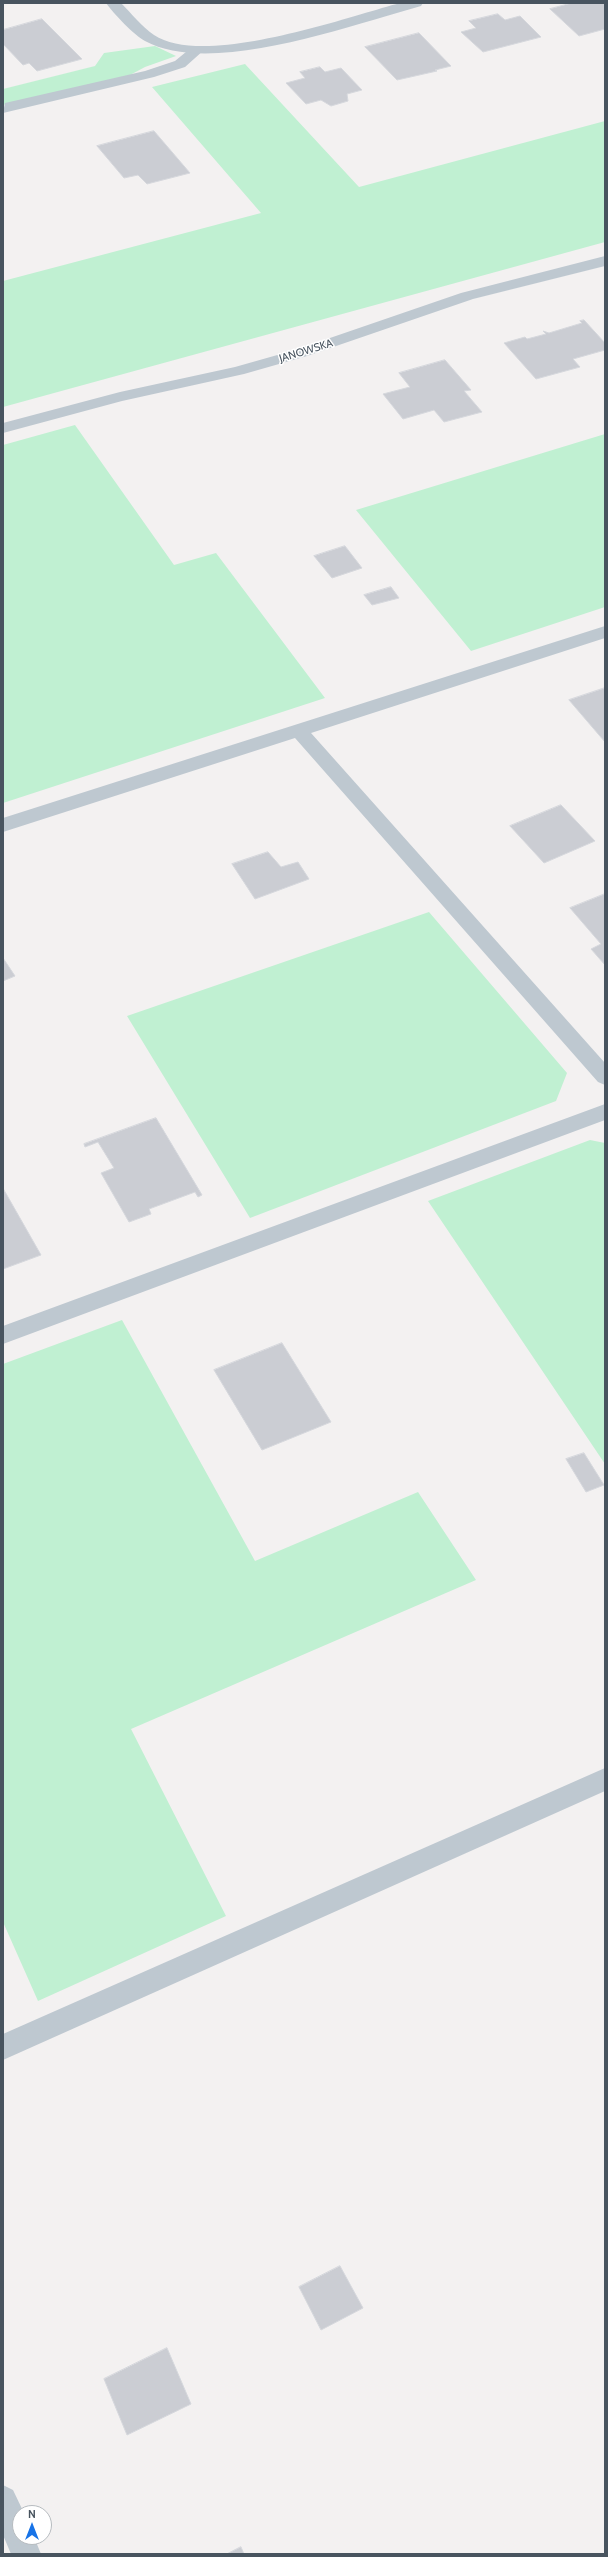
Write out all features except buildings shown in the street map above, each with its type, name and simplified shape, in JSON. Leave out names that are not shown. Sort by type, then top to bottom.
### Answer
[{"type":"street","points":[[113,3],[149,38],[167,45],[198,50],[257,46],[416,3]]},
{"type":"street","points":[[3,109],[10,106],[149,74],[180,64],[198,50]]},
{"type":"street","name":"JANOWSKA","points":[[3,428],[120,397],[238,371],[308,351],[467,296],[605,261]]},
{"type":"street","points":[[3,825],[605,632]]},
{"type":"street","points":[[299,731],[605,1077]]},
{"type":"street","points":[[3,1335],[605,1112]]},
{"type":"street","points":[[3,2047],[605,1779]]},
{"type":"street","points":[[3,2500],[26,2554]]},
{"type":"green space","points":[[155,46],[176,56],[145,67],[130,75],[3,105],[3,89],[95,66],[104,53]]},
{"type":"green space","points":[[245,64],[359,187],[605,121],[605,242],[3,407],[3,281],[261,213],[152,87]]},
{"type":"green space","points":[[75,425],[174,565],[216,553],[325,698],[3,803],[3,445]]},
{"type":"green space","points":[[605,434],[605,607],[471,651],[356,510]]},
{"type":"green space","points":[[429,912],[567,1073],[556,1101],[250,1218],[127,1016]]},
{"type":"green space","points":[[590,1140],[605,1143],[605,1464],[428,1201]]},
{"type":"green space","points":[[122,1320],[255,1561],[418,1492],[476,1580],[131,1729],[226,1916],[38,2001],[3,1922],[3,1364]]}]
